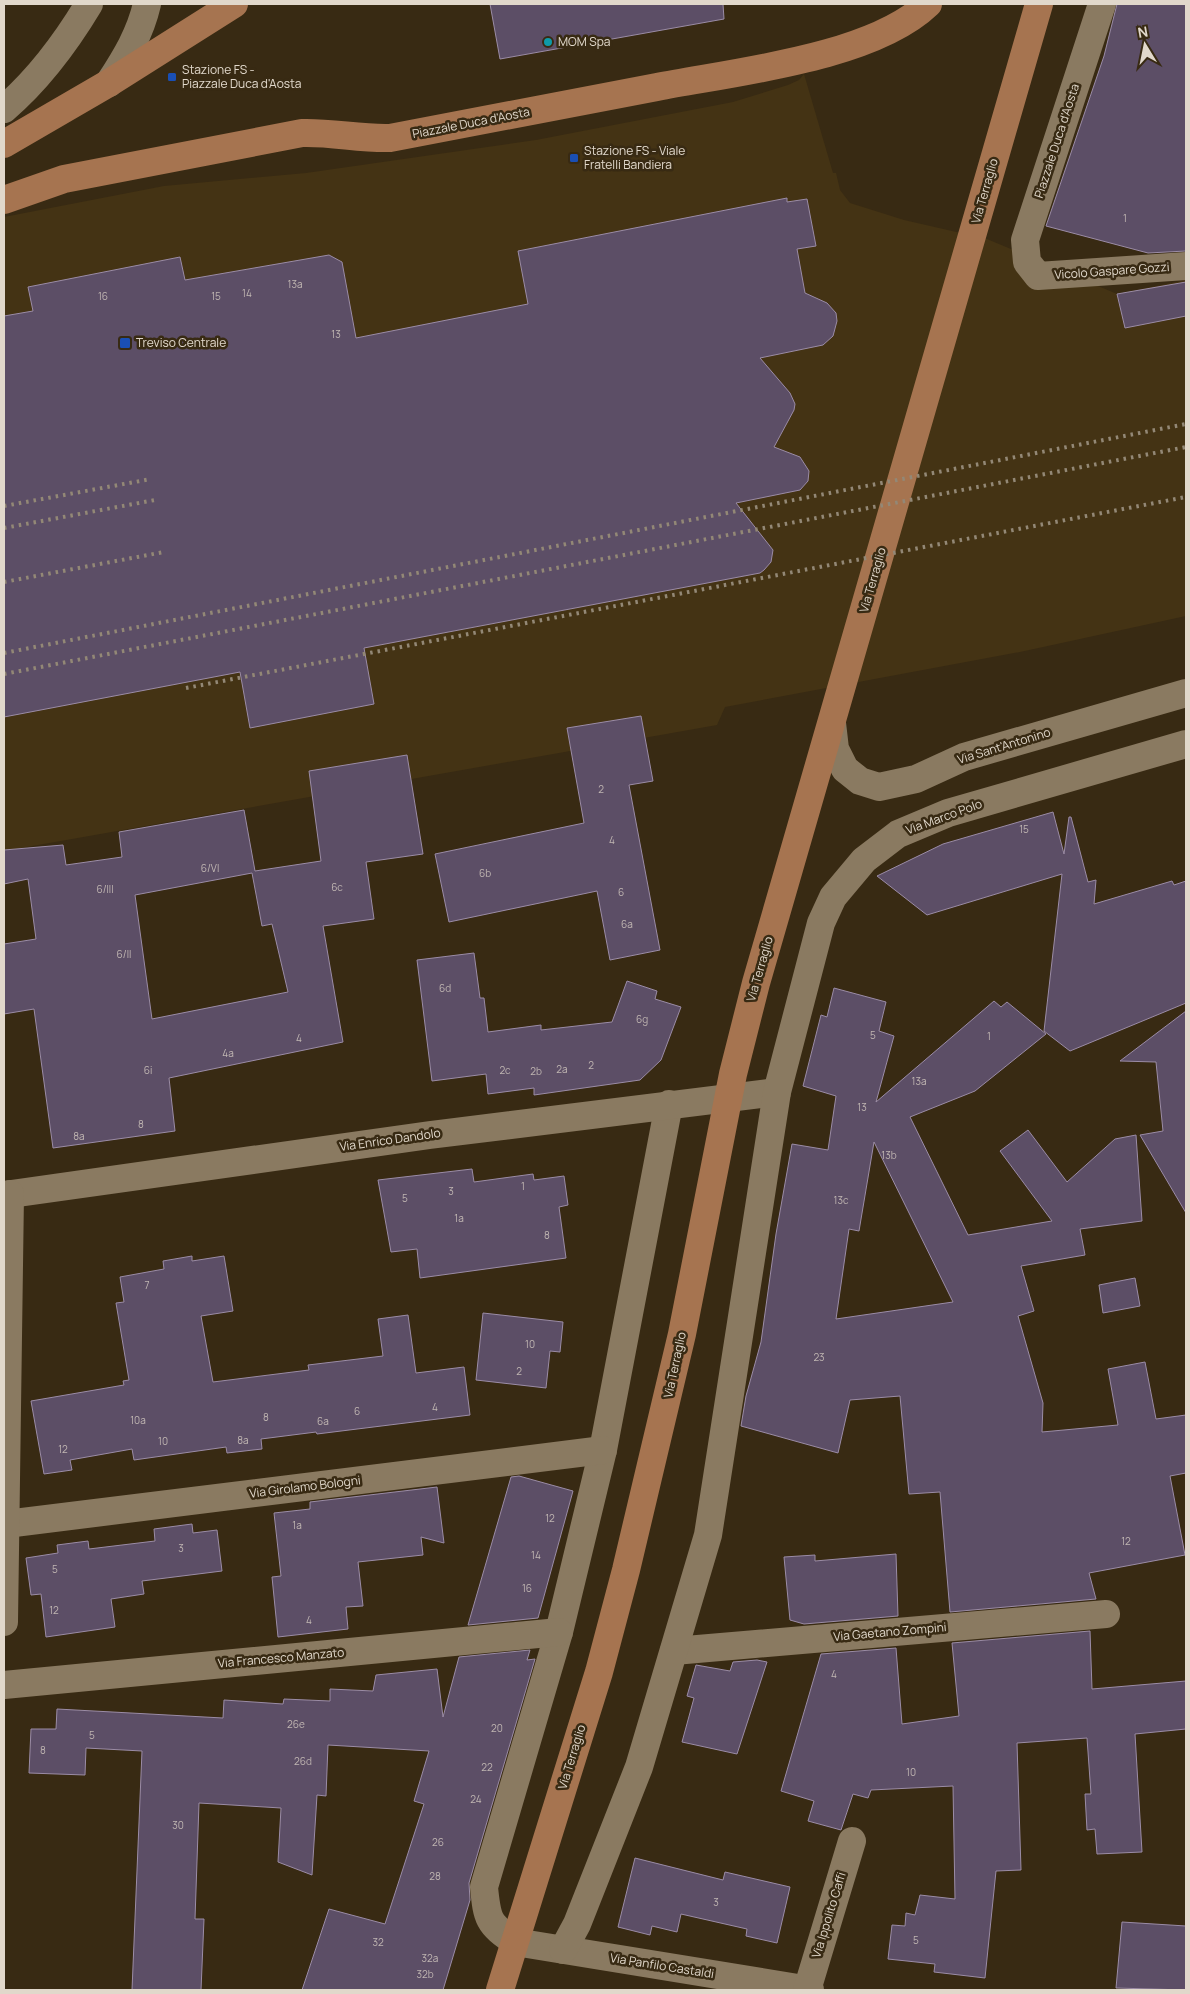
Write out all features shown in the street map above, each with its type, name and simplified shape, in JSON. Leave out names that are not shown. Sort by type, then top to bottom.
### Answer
[{"type":"main road","points":[[4,144],[109,83],[234,4]]},
{"type":"main road","name":"Piazzale Duca d'Aosta","points":[[4,200],[64,179],[302,134],[319,132],[371,139],[390,138],[784,62],[855,45],[889,31],[915,17],[928,4]]},
{"type":"main road","name":"Via Terraglio","points":[[500,1990],[599,1672],[626,1570],[682,1334],[733,1074],[756,983],[1036,9]]},
{"type":"street","points":[[4,109],[27,90],[52,60],[89,4]]},
{"type":"street","points":[[109,83],[130,51],[140,30],[147,4]]},
{"type":"street","name":"Piazzale Duca d'Aosta","points":[[1038,276],[1028,262],[1025,240],[1102,4]]},
{"type":"street","name":"Vicolo Gaspare Gozzi","points":[[1038,276],[1186,266]]},
{"type":"street","name":"Via Sant'Antonino","points":[[832,722],[835,749],[845,769],[860,781],[879,787],[916,779],[964,756],[1186,693]]},
{"type":"street","name":"Via Marco Polo","points":[[777,1092],[821,923],[833,897],[864,860],[898,834],[948,813],[1186,744]]},
{"type":"street","points":[[563,1950],[577,1924],[639,1767],[708,1535],[777,1092]]},
{"type":"street","name":"Via Enrico Dandolo","points":[[7,1194],[430,1135],[777,1092]]},
{"type":"street","points":[[515,1942],[495,1929],[485,1910],[484,1887],[559,1632],[603,1450],[669,1104]]},
{"type":"street","points":[[4,1622],[7,1194]]},
{"type":"street","name":"Via Girolamo Bologni","points":[[6,1524],[603,1450]]},
{"type":"street","name":"Via Gaetano Zompini","points":[[674,1651],[1106,1614]]},
{"type":"street","name":"Via Francesco Manzato","points":[[4,1684],[559,1632]]},
{"type":"street","name":"Via Ippolito Caffi","points":[[808,1990],[852,1841]]},
{"type":"street","name":"Via Panfilo Castaldi","points":[[515,1942],[808,1990]]},
{"type":"shaded area","points":[[804,74],[833,173],[836,173],[840,190],[850,203],[904,220],[987,239],[1117,294],[1186,280],[1186,616],[1020,652],[725,707],[717,725],[4,851],[4,217],[164,186],[306,173],[536,140],[733,102],[788,85],[799,80]]},
{"type":"building","name":"MOM Spa","points":[[490,4],[723,4],[724,19],[500,59]]},
{"type":"building","points":[[1117,4],[1186,4],[1186,251],[1148,253],[1046,226],[1104,56]]},
{"type":"building","points":[[787,198],[787,202],[807,199],[816,246],[797,249],[805,293],[827,303],[836,313],[837,321],[833,336],[823,345],[760,358],[790,393],[795,404],[794,410],[774,447],[800,457],[809,471],[808,481],[800,490],[736,503],[773,550],[771,562],[760,573],[364,648],[374,704],[250,728],[240,672],[4,717],[4,316],[33,311],[28,287],[180,257],[185,280],[329,255],[342,262],[356,338],[528,304],[518,251]]},
{"type":"building","points":[[1186,282],[1186,316],[1125,328],[1117,294]]},
{"type":"building","points":[[641,716],[653,781],[629,785],[660,950],[610,960],[597,891],[449,922],[435,854],[584,823],[567,728]]},
{"type":"building","points":[[407,755],[423,854],[366,862],[374,919],[323,926],[343,1042],[169,1078],[175,1131],[53,1148],[34,1009],[4,1014],[4,944],[36,939],[28,879],[4,884],[4,850],[63,845],[66,865],[122,857],[119,832],[244,810],[255,871],[321,861],[309,771]],"holes":[[[252,873],[262,926],[272,924],[288,992],[152,1019],[135,895]]]},
{"type":"building","points":[[1053,812],[1064,854],[1069,817],[1071,817],[1088,882],[1096,880],[1094,904],[1172,881],[1174,885],[1186,881],[1186,1003],[1070,1051],[1044,1031],[1062,874],[927,915],[877,876],[943,844]]},
{"type":"building","points":[[474,953],[480,998],[484,998],[488,1032],[541,1025],[541,1030],[612,1022],[627,981],[657,991],[655,999],[681,1007],[661,1060],[640,1080],[534,1095],[534,1088],[488,1094],[486,1074],[432,1081],[417,960]]},
{"type":"building","points":[[834,988],[886,1002],[879,1031],[894,1036],[876,1102],[994,1001],[1001,1007],[1007,1002],[1046,1034],[975,1091],[910,1117],[968,1235],[1052,1221],[1000,1151],[1028,1130],[1067,1182],[1115,1139],[1136,1135],[1142,1221],[1080,1229],[1085,1255],[1021,1266],[1034,1311],[1018,1316],[1043,1403],[1042,1432],[1118,1425],[1108,1369],[1145,1362],[1156,1419],[1186,1415],[1186,1473],[1170,1476],[1185,1555],[1089,1573],[1096,1599],[950,1612],[940,1492],[909,1494],[900,1396],[850,1400],[838,1453],[741,1426],[746,1396],[761,1342],[776,1234],[792,1144],[828,1150],[836,1096],[803,1086],[821,1015],[827,1017]],"holes":[[[874,1142],[953,1302],[836,1319],[849,1229],[859,1231]]]},
{"type":"building","points":[[1186,1011],[1186,1213],[1140,1135],[1163,1131],[1156,1062],[1120,1061]]},
{"type":"building","points":[[472,1169],[474,1182],[533,1174],[534,1180],[564,1176],[568,1205],[559,1207],[566,1258],[420,1278],[417,1249],[391,1252],[378,1180]]},
{"type":"building","points":[[192,1256],[192,1261],[224,1256],[233,1311],[201,1316],[213,1382],[309,1370],[308,1365],[383,1356],[378,1319],[408,1315],[416,1373],[464,1367],[470,1415],[261,1439],[262,1449],[227,1453],[226,1447],[134,1460],[132,1449],[70,1460],[72,1470],[44,1474],[31,1401],[124,1385],[123,1381],[129,1380],[116,1303],[124,1302],[120,1277],[164,1269],[163,1261]]},
{"type":"building","points":[[1135,1278],[1140,1306],[1103,1313],[1099,1285]]},
{"type":"building","points":[[483,1313],[563,1322],[560,1352],[550,1351],[546,1388],[476,1380]]},
{"type":"building","points":[[519,1476],[573,1491],[538,1618],[468,1625],[511,1477]]},
{"type":"building","points":[[437,1487],[444,1543],[421,1537],[423,1555],[358,1562],[363,1606],[346,1607],[348,1629],[278,1637],[272,1577],[281,1576],[274,1513],[310,1509],[310,1502]]},
{"type":"building","points":[[192,1524],[193,1533],[217,1530],[222,1571],[142,1581],[144,1594],[111,1599],[115,1627],[46,1637],[41,1594],[31,1595],[26,1558],[58,1553],[57,1545],[88,1541],[89,1549],[155,1541],[154,1529]]},
{"type":"building","points":[[896,1554],[898,1616],[804,1624],[790,1620],[784,1557],[815,1555],[815,1561]]},
{"type":"building","points":[[1090,1631],[1092,1689],[1186,1681],[1186,1729],[1135,1734],[1142,1852],[1097,1854],[1095,1829],[1087,1830],[1085,1794],[1091,1794],[1087,1738],[1017,1743],[1021,1870],[996,1871],[985,1978],[934,1972],[935,1964],[888,1959],[892,1925],[905,1926],[906,1913],[915,1915],[920,1895],[955,1899],[953,1786],[871,1790],[868,1798],[853,1794],[841,1830],[808,1821],[814,1801],[781,1791],[821,1654],[896,1648],[902,1724],[959,1716],[952,1643]]},
{"type":"building","points":[[530,1650],[527,1660],[535,1659],[469,1883],[470,1900],[443,1990],[302,1990],[329,1909],[385,1924],[424,1804],[414,1801],[429,1751],[328,1745],[326,1796],[317,1795],[312,1875],[278,1862],[281,1808],[199,1803],[195,1919],[204,1919],[201,1990],[132,1990],[142,1751],[86,1748],[85,1775],[29,1773],[31,1729],[56,1729],[57,1709],[223,1718],[224,1700],[283,1704],[284,1699],[330,1701],[330,1689],[373,1691],[376,1675],[437,1669],[443,1717],[459,1657]]},
{"type":"building","points":[[757,1660],[767,1662],[737,1754],[682,1742],[694,1698],[687,1696],[696,1665],[730,1671],[733,1662]]},
{"type":"building","points":[[635,1858],[723,1880],[725,1872],[790,1887],[777,1943],[746,1936],[747,1929],[681,1914],[677,1932],[652,1926],[650,1935],[618,1927]]},
{"type":"building","points":[[1122,1922],[1186,1926],[1186,1990],[1116,1988]]},
{"type":"railway","points":[[4,653],[1186,424]]},
{"type":"railway","points":[[4,674],[1186,447]]},
{"type":"railway","points":[[4,506],[151,479]]},
{"type":"railway","points":[[186,688],[1186,497]]},
{"type":"railway","points":[[4,528],[155,500]]},
{"type":"railway","points":[[4,582],[164,552]]},
{"type":"place","name":"MOM Spa","points":[[548,42]]},
{"type":"place","name":"Stazione FS - Piazzale Duca d'Aosta","points":[[172,77]]},
{"type":"place","name":"Stazione FS - Viale Fratelli Bandiera","points":[[574,158]]},
{"type":"place","name":"Treviso Centrale","points":[[125,343]]}]
